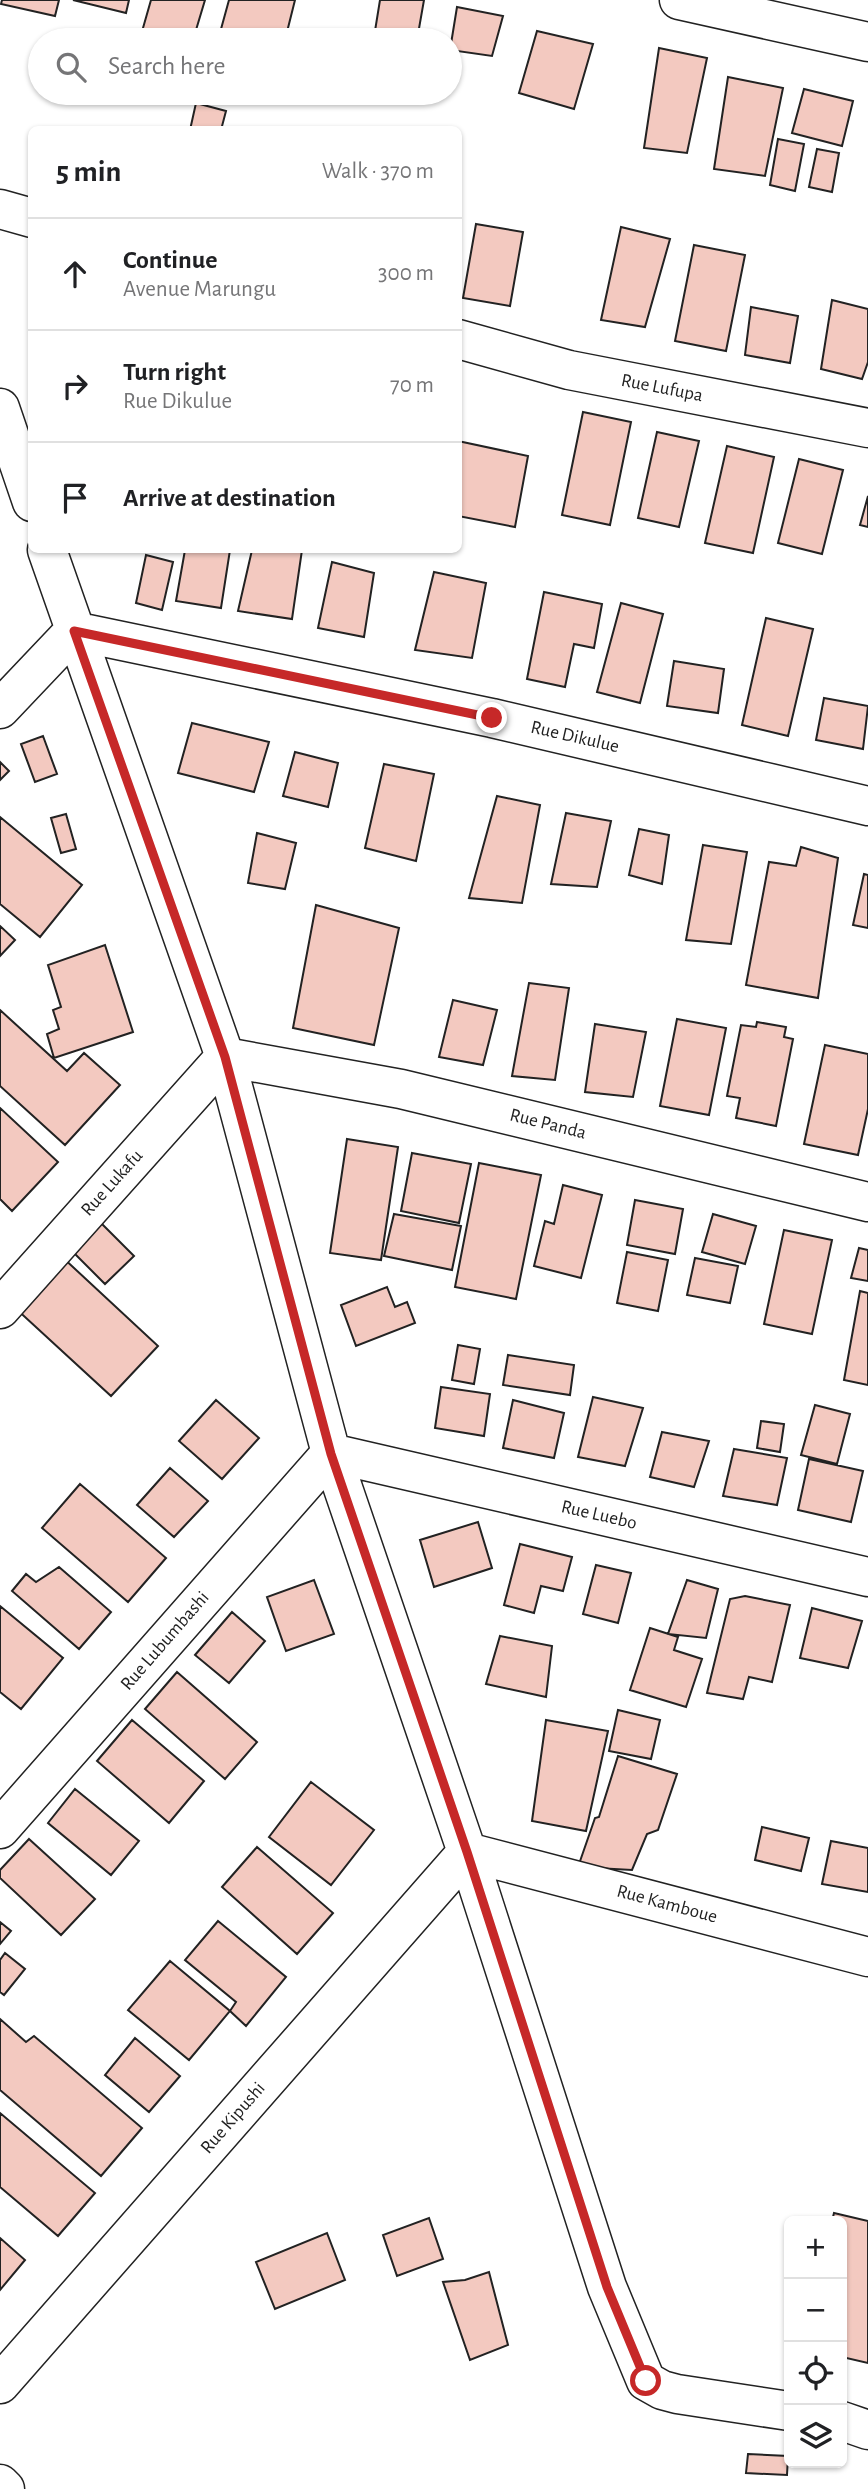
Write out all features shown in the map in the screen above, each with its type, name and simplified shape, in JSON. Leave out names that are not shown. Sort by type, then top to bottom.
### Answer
[{"type":"street","points":[[679,0],[868,42]]},
{"type":"street","points":[[0,209],[28,217]]},
{"type":"street","name":"Rue Lufupa","points":[[462,340],[569,370],[868,428]]},
{"type":"street","points":[[0,408],[28,490]]},
{"type":"street","points":[[48,553],[225,1057],[331,1454],[467,1852],[607,2287],[646,2381],[662,2390],[784,2410]]},
{"type":"street","points":[[0,709],[74,631]]},
{"type":"street","name":"Rue Dikulue","points":[[74,631],[492,718],[868,806]]},
{"type":"street","name":"Rue Panda","points":[[225,1057],[401,1089],[868,1202]]},
{"type":"street","name":"Rue Lukafu","points":[[0,1309],[225,1057]]},
{"type":"street","name":"Rue Luebo","points":[[331,1454],[868,1577]]},
{"type":"street","name":"Rue Lubumbashi","points":[[0,1829],[331,1454]]},
{"type":"street","name":"Rue Kamboue","points":[[467,1852],[868,1956]]},
{"type":"street","name":"Rue Kipushi","points":[[0,2384],[467,1852]]},
{"type":"street","points":[[847,2423],[868,2430]]},
{"type":"street","points":[[0,2484],[5,2489]]},
{"type":"building","points":[[2,0],[59,0],[55,16],[1,4]]},
{"type":"building","points":[[73,0],[129,0],[126,13]]},
{"type":"building","points":[[151,0],[205,0],[197,28],[143,28]]},
{"type":"building","points":[[229,0],[295,0],[288,28],[221,28]]},
{"type":"building","points":[[380,0],[424,0],[419,28],[375,28]]},
{"type":"building","points":[[457,7],[503,16],[492,56],[462,52],[462,28],[454,28]]},
{"type":"building","points":[[537,31],[593,44],[574,109],[519,93]]},
{"type":"building","points":[[659,48],[707,58],[687,153],[644,148]]},
{"type":"building","points":[[728,77],[783,88],[765,176],[714,169]]},
{"type":"building","points":[[804,89],[853,101],[842,146],[792,133]]},
{"type":"building","points":[[196,105],[226,111],[222,126],[191,126]]},
{"type":"building","points":[[778,139],[804,144],[795,191],[770,185]]},
{"type":"building","points":[[817,149],[839,153],[832,192],[809,187]]},
{"type":"building","points":[[476,224],[523,232],[510,306],[463,298]]},
{"type":"building","points":[[621,227],[670,239],[645,327],[601,320]]},
{"type":"building","points":[[694,245],[745,255],[726,351],[675,341]]},
{"type":"building","points":[[832,300],[868,309],[868,362],[862,379],[821,369]]},
{"type":"building","points":[[751,307],[798,316],[790,363],[745,355]]},
{"type":"building","points":[[583,412],[631,422],[610,525],[562,515]]},
{"type":"building","points":[[657,432],[699,441],[679,527],[638,518]]},
{"type":"building","points":[[462,442],[528,456],[515,527],[462,517]]},
{"type":"building","points":[[727,446],[774,457],[753,553],[705,543]]},
{"type":"building","points":[[799,459],[843,470],[822,554],[778,543]]},
{"type":"building","points":[[868,496],[868,527],[860,525]]},
{"type":"building","points":[[184,553],[230,553],[221,608],[176,601]]},
{"type":"building","points":[[251,553],[302,553],[292,619],[238,611]]},
{"type":"building","points":[[146,555],[173,562],[162,610],[136,603]]},
{"type":"building","points":[[332,562],[374,573],[364,637],[318,628]]},
{"type":"building","points":[[434,572],[486,583],[472,658],[415,650]]},
{"type":"building","points":[[544,592],[602,604],[594,648],[574,644],[565,687],[527,679]]},
{"type":"building","points":[[621,603],[663,614],[640,703],[597,692]]},
{"type":"building","points":[[766,618],[813,629],[788,736],[742,725]]},
{"type":"building","points":[[674,661],[724,669],[718,713],[667,706]]},
{"type":"building","points":[[824,698],[868,706],[863,749],[816,740]]},
{"type":"building","points":[[192,723],[269,742],[254,792],[178,773]]},
{"type":"building","points":[[43,736],[57,774],[35,782],[21,744]]},
{"type":"building","points":[[295,752],[338,763],[328,807],[283,796]]},
{"type":"building","points":[[0,762],[9,771],[0,780]]},
{"type":"building","points":[[384,764],[434,774],[416,861],[365,848]]},
{"type":"building","points":[[497,796],[540,805],[522,903],[469,898]]},
{"type":"building","points":[[566,813],[611,821],[597,887],[551,884]]},
{"type":"building","points":[[66,814],[76,849],[61,853],[51,818]]},
{"type":"building","points":[[0,817],[82,885],[40,937],[0,904]]},
{"type":"building","points":[[639,829],[669,835],[662,884],[629,875]]},
{"type":"building","points":[[257,833],[296,843],[285,889],[248,883]]},
{"type":"building","points":[[703,845],[747,852],[731,944],[686,940]]},
{"type":"building","points":[[801,847],[838,858],[818,998],[746,985],[769,862],[796,866]]},
{"type":"building","points":[[864,874],[868,875],[868,928],[853,925]]},
{"type":"building","points":[[316,905],[399,928],[374,1045],[293,1028]]},
{"type":"building","points":[[0,926],[15,940],[0,956]]},
{"type":"building","points":[[105,945],[133,1032],[54,1058],[47,1034],[59,1029],[53,1010],[61,1007],[48,965]]},
{"type":"building","points":[[529,983],[569,988],[555,1080],[512,1076]]},
{"type":"building","points":[[453,1000],[497,1010],[483,1065],[439,1057]]},
{"type":"building","points":[[0,1010],[67,1071],[84,1053],[120,1085],[65,1145],[0,1086]]},
{"type":"building","points":[[677,1019],[726,1028],[709,1115],[660,1106]]},
{"type":"building","points":[[757,1022],[786,1027],[784,1037],[793,1039],[776,1126],[736,1118],[740,1098],[727,1096],[741,1025],[756,1027]]},
{"type":"building","points":[[595,1024],[646,1032],[633,1097],[585,1092]]},
{"type":"building","points":[[825,1045],[868,1054],[868,1109],[858,1155],[804,1144]]},
{"type":"building","points":[[0,1108],[58,1162],[12,1211],[0,1199]]},
{"type":"building","points":[[347,1139],[398,1147],[381,1260],[330,1253]]},
{"type":"building","points":[[412,1153],[471,1164],[459,1223],[401,1211]]},
{"type":"building","points":[[479,1163],[541,1175],[516,1299],[455,1287]]},
{"type":"building","points":[[563,1185],[602,1195],[581,1278],[534,1266],[545,1221],[554,1224]]},
{"type":"building","points":[[635,1200],[683,1209],[675,1254],[627,1245]]},
{"type":"building","points":[[394,1214],[461,1226],[452,1270],[384,1256]]},
{"type":"building","points":[[713,1214],[756,1226],[745,1264],[702,1252]]},
{"type":"building","points":[[98,1220],[134,1256],[105,1284],[69,1248]]},
{"type":"building","points":[[784,1230],[832,1240],[812,1334],[764,1324]]},
{"type":"building","points":[[859,1248],[868,1250],[868,1281],[851,1278]]},
{"type":"building","points":[[627,1252],[668,1260],[658,1311],[617,1303]]},
{"type":"building","points":[[60,1255],[158,1346],[111,1396],[13,1306]]},
{"type":"building","points":[[695,1258],[738,1266],[730,1303],[687,1295]]},
{"type":"building","points":[[387,1287],[395,1307],[407,1302],[415,1323],[356,1346],[341,1305]]},
{"type":"building","points":[[860,1291],[868,1293],[868,1385],[844,1380]]},
{"type":"building","points":[[458,1345],[480,1349],[474,1384],[452,1380]]},
{"type":"building","points":[[508,1355],[574,1365],[570,1395],[503,1385]]},
{"type":"building","points":[[441,1387],[490,1394],[484,1436],[435,1428]]},
{"type":"building","points":[[593,1397],[643,1408],[625,1466],[578,1457]]},
{"type":"building","points":[[216,1400],[259,1438],[222,1479],[179,1441]]},
{"type":"building","points":[[513,1400],[564,1413],[554,1458],[503,1448]]},
{"type":"building","points":[[815,1405],[850,1414],[837,1464],[801,1455]]},
{"type":"building","points":[[761,1421],[784,1424],[780,1452],[757,1448]]},
{"type":"building","points":[[662,1432],[709,1441],[694,1487],[650,1477]]},
{"type":"building","points":[[734,1449],[787,1458],[777,1505],[723,1496]]},
{"type":"building","points":[[809,1459],[863,1471],[851,1522],[798,1510]]},
{"type":"building","points":[[170,1468],[208,1501],[174,1537],[137,1505]]},
{"type":"building","points":[[80,1484],[166,1558],[128,1602],[42,1528]]},
{"type":"building","points":[[478,1522],[492,1568],[434,1587],[420,1540]]},
{"type":"building","points":[[520,1544],[572,1557],[563,1591],[541,1586],[534,1613],[504,1605]]},
{"type":"building","points":[[596,1565],[631,1573],[618,1623],[583,1614]]},
{"type":"building","points":[[59,1567],[111,1612],[79,1649],[12,1591],[26,1574],[36,1582]]},
{"type":"building","points":[[314,1580],[334,1634],[286,1651],[267,1597]]},
{"type":"building","points":[[687,1580],[718,1589],[706,1638],[668,1634]]},
{"type":"building","points":[[745,1596],[790,1605],[772,1682],[749,1677],[743,1699],[707,1693],[730,1599]]},
{"type":"building","points":[[0,1606],[63,1658],[21,1709],[0,1692]]},
{"type":"building","points":[[812,1608],[862,1621],[848,1668],[800,1658]]},
{"type":"building","points":[[232,1612],[265,1641],[229,1683],[195,1655]]},
{"type":"building","points":[[650,1628],[678,1637],[674,1650],[702,1659],[686,1707],[630,1690]]},
{"type":"building","points":[[500,1636],[552,1646],[546,1697],[486,1684]]},
{"type":"building","points":[[177,1672],[257,1742],[225,1779],[145,1709]]},
{"type":"building","points":[[618,1710],[660,1720],[651,1759],[609,1751]]},
{"type":"building","points":[[132,1720],[204,1781],[169,1823],[97,1761]]},
{"type":"building","points":[[546,1720],[608,1731],[586,1831],[532,1821]]},
{"type":"building","points":[[618,1756],[677,1774],[658,1830],[647,1834],[632,1870],[578,1867],[595,1818],[599,1817]]},
{"type":"building","points":[[311,1782],[374,1830],[331,1885],[269,1837]]},
{"type":"building","points":[[75,1789],[139,1841],[111,1875],[48,1823]]},
{"type":"building","points":[[762,1827],[809,1838],[801,1871],[755,1860]]},
{"type":"building","points":[[29,1839],[95,1899],[61,1935],[0,1878],[0,1870]]},
{"type":"building","points":[[831,1841],[868,1848],[868,1892],[822,1884]]},
{"type":"building","points":[[257,1847],[333,1913],[297,1954],[222,1887]]},
{"type":"building","points":[[218,1921],[286,1977],[246,2026],[230,2011],[236,2002],[185,1960]]},
{"type":"building","points":[[0,1922],[11,1931],[0,1944]]},
{"type":"building","points":[[5,1953],[25,1969],[4,1995],[0,1992],[0,1960]]},
{"type":"building","points":[[170,1961],[230,2011],[189,2060],[128,2010]]},
{"type":"building","points":[[0,2019],[26,2042],[34,2036],[142,2128],[101,2176],[0,2090]]},
{"type":"building","points":[[135,2038],[180,2076],[149,2112],[105,2075]]},
{"type":"building","points":[[0,2113],[95,2193],[58,2236],[0,2187]]},
{"type":"building","points":[[847,2216],[868,2221],[868,2363],[847,2358]]},
{"type":"building","points":[[429,2218],[443,2259],[397,2276],[383,2235]]},
{"type":"building","points":[[327,2233],[345,2280],[275,2309],[256,2262]]},
{"type":"building","points":[[0,2238],[25,2260],[0,2290]]},
{"type":"building","points":[[489,2272],[508,2345],[470,2360],[443,2282],[465,2280]]},
{"type":"building","points":[[748,2454],[784,2456],[787,2475],[746,2473]]},
{"type":"route","points":[[492,718],[74,631],[225,1057],[331,1454],[467,1852],[607,2287],[646,2381]]}]
